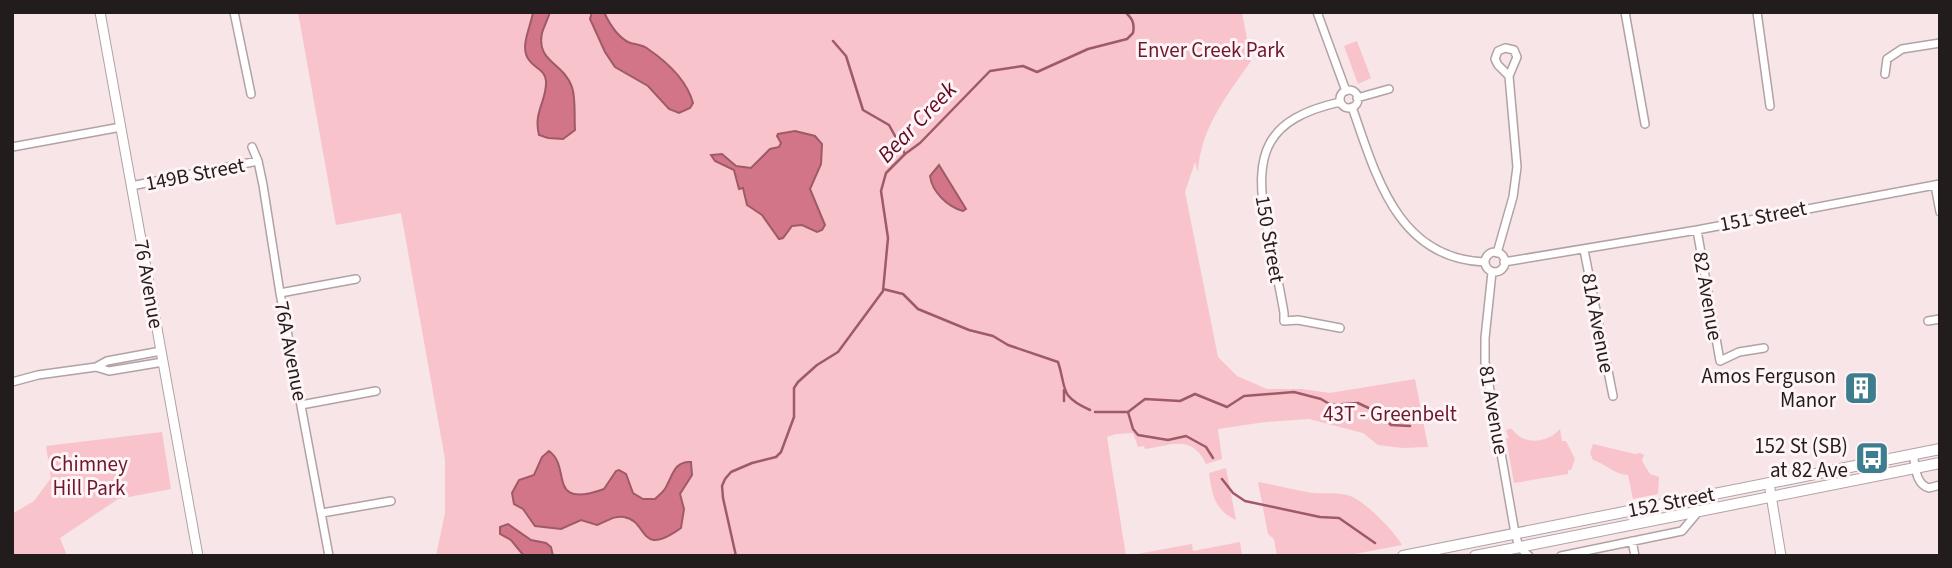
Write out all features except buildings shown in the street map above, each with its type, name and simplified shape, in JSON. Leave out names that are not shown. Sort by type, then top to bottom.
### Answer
[{"type":"main road","name":"152 Street","points":[[1403,556],[1940,449]]},
{"type":"main road","name":"152 Street","points":[[1475,556],[1940,463]]},
{"type":"street","name":"76 Avenue","points":[[100,12],[198,556]]},
{"type":"street","points":[[233,12],[251,94]]},
{"type":"street","points":[[1317,12],[1346,91]]},
{"type":"street","points":[[1625,12],[1644,124]]},
{"type":"street","points":[[1757,12],[1770,106]]},
{"type":"street","points":[[1885,74],[1886,60],[1894,53],[1940,43]]},
{"type":"street","points":[[1497,253],[1513,197],[1517,172],[1509,76]]},
{"type":"street","points":[[1357,98],[1389,89]]},
{"type":"street","points":[[1346,91],[1353,92],[1357,98],[1352,107],[1345,107],[1340,102],[1341,94],[1346,91]]},
{"type":"street","name":"150 Street","points":[[1340,102],[1306,111],[1288,123],[1268,149],[1260,180],[1284,321],[1298,320],[1340,328]]},
{"type":"street","points":[[1352,107],[1380,185],[1401,219],[1419,237],[1435,247],[1460,258],[1485,262]]},
{"type":"street","points":[[12,147],[121,127]]},
{"type":"street","name":"76A Avenue","points":[[252,147],[258,161],[330,556]]},
{"type":"street","name":"149B Street","points":[[131,186],[258,161]]},
{"type":"street","points":[[1937,184],[1940,212]]},
{"type":"street","name":"151 Street","points":[[1504,262],[1697,230],[1937,184]]},
{"type":"street","name":"82 Avenue","points":[[1697,230],[1720,361],[1739,352],[1764,348]]},
{"type":"street","name":"81A Avenue","points":[[1584,250],[1613,396]]},
{"type":"street","points":[[1497,253],[1503,257],[1504,262],[1498,271],[1492,272],[1485,262],[1489,255],[1497,253]]},
{"type":"street","name":"81 Avenue","points":[[1492,272],[1484,354],[1514,533],[1519,547]]},
{"type":"street","points":[[280,293],[356,279]]},
{"type":"street","points":[[1928,321],[1940,319]]},
{"type":"street","points":[[12,382],[38,375],[96,367],[107,361],[161,351]]},
{"type":"street","points":[[96,367],[109,371],[163,362]]},
{"type":"street","points":[[301,405],[376,391]]},
{"type":"street","points":[[1913,454],[1922,485],[1929,488],[1940,485]]},
{"type":"street","points":[[1769,483],[1781,556]]},
{"type":"street","points":[[322,513],[391,501]]},
{"type":"street","points":[[1561,556],[1682,531],[1698,512]]},
{"type":"street","points":[[1632,541],[1635,556]]},
{"type":"street","points":[[1519,547],[1529,556]]},
{"type":"green space","points":[[298,12],[1242,12],[1251,61],[1216,113],[1204,141],[1198,172],[1195,162],[1185,192],[1218,357],[1237,376],[1267,389],[1302,389],[1330,393],[1415,379],[1428,447],[1378,445],[1363,433],[1309,419],[1218,429],[1222,459],[1206,464],[1194,448],[1188,445],[1172,444],[1145,449],[1144,446],[1138,447],[1133,433],[1107,437],[1126,556],[436,556],[445,513],[445,459],[401,213],[336,225]]},
{"type":"green space","points":[[1357,41],[1371,78],[1358,84],[1344,46]]},
{"type":"green space","points":[[1512,429],[1522,438],[1536,441],[1555,434],[1560,429],[1562,441],[1566,441],[1575,459],[1571,470],[1568,470],[1568,474],[1514,483],[1506,438],[1509,438],[1506,431]]},
{"type":"green space","name":"Chimney Hill Park","points":[[162,432],[171,489],[118,499],[60,538],[67,556],[12,556],[12,514],[34,501],[51,478],[46,446]]},
{"type":"green space","points":[[1593,444],[1644,455],[1642,461],[1650,474],[1659,477],[1658,494],[1633,499],[1628,475],[1593,460],[1590,453]]},
{"type":"green space","points":[[1226,468],[1236,520],[1215,501],[1211,488],[1209,473]]},
{"type":"green space","points":[[1258,482],[1312,493],[1350,496],[1379,518],[1402,545],[1344,556],[1277,556],[1274,539],[1268,534]]},
{"type":"green space","points":[[1240,542],[1242,556],[1126,556],[1192,544],[1193,551]]},
{"type":"shaded area","points":[[533,12],[550,12],[542,33],[543,50],[563,72],[572,87],[575,130],[563,139],[539,135],[538,120],[546,81],[544,74],[529,60],[525,49]]},
{"type":"shaded area","points":[[592,12],[604,12],[624,39],[646,47],[669,66],[690,95],[693,103],[690,108],[679,113],[669,109],[648,86],[615,67],[590,19]]},
{"type":"shaded area","points":[[795,131],[815,136],[822,144],[821,164],[810,189],[825,225],[817,232],[802,225],[792,226],[783,238],[779,239],[762,215],[747,205],[743,188],[739,189],[734,170],[715,161],[711,155],[722,154],[736,166],[751,168],[770,149],[779,147],[781,143],[778,134]]},
{"type":"shaded area","points":[[939,165],[966,209],[963,211],[946,202],[934,188],[930,176]]},
{"type":"shaded area","points":[[549,451],[556,458],[563,484],[574,494],[604,489],[619,470],[626,474],[633,493],[643,499],[655,499],[665,489],[678,466],[691,462],[692,475],[680,494],[684,509],[681,528],[657,540],[646,536],[632,520],[624,517],[613,518],[597,525],[581,520],[561,529],[535,526],[523,509],[514,504],[512,493],[519,480],[534,475],[542,457]]},
{"type":"shaded area","points":[[508,524],[531,540],[546,543],[551,547],[553,556],[524,556],[511,540],[500,534],[500,527]]},
{"type":"waterway","name":"Bear Creek","points":[[736,556],[723,498],[722,486],[725,479],[731,472],[776,457],[781,452],[794,417],[794,388],[817,365],[838,352],[883,291],[888,238],[881,191],[886,173],[920,143],[990,71],[1023,66],[1037,72],[1088,49],[1127,39],[1133,33],[1134,26],[1125,12]]},
{"type":"waterway","points":[[833,41],[846,56],[863,110],[889,125],[905,154]]},
{"type":"waterway","points":[[883,289],[903,294],[918,309],[1058,362],[1068,396],[1090,410]]},
{"type":"waterway","points":[[1064,390],[1064,401]]},
{"type":"waterway","points":[[1128,412],[1145,399],[1180,401],[1195,394],[1227,407],[1244,396],[1294,392],[1321,399],[1331,405],[1358,403],[1377,412],[1391,425],[1410,426]]},
{"type":"waterway","points":[[1095,412],[1128,412],[1133,429],[1138,435],[1168,440],[1186,436],[1206,447],[1213,458]]},
{"type":"waterway","points":[[1222,479],[1233,493],[1245,501],[1320,517],[1339,518],[1375,543]]},
{"type":"place","name":"Amos Ferguson Manor","points":[[1861,388]]},
{"type":"place","name":"152 St (SB) at 82 Ave","points":[[1872,458]]},
{"type":"park label","name":"Enver Creek Park","points":[[1211,50]]},
{"type":"park label","name":"43T - Greenbelt","points":[[1390,414]]}]
